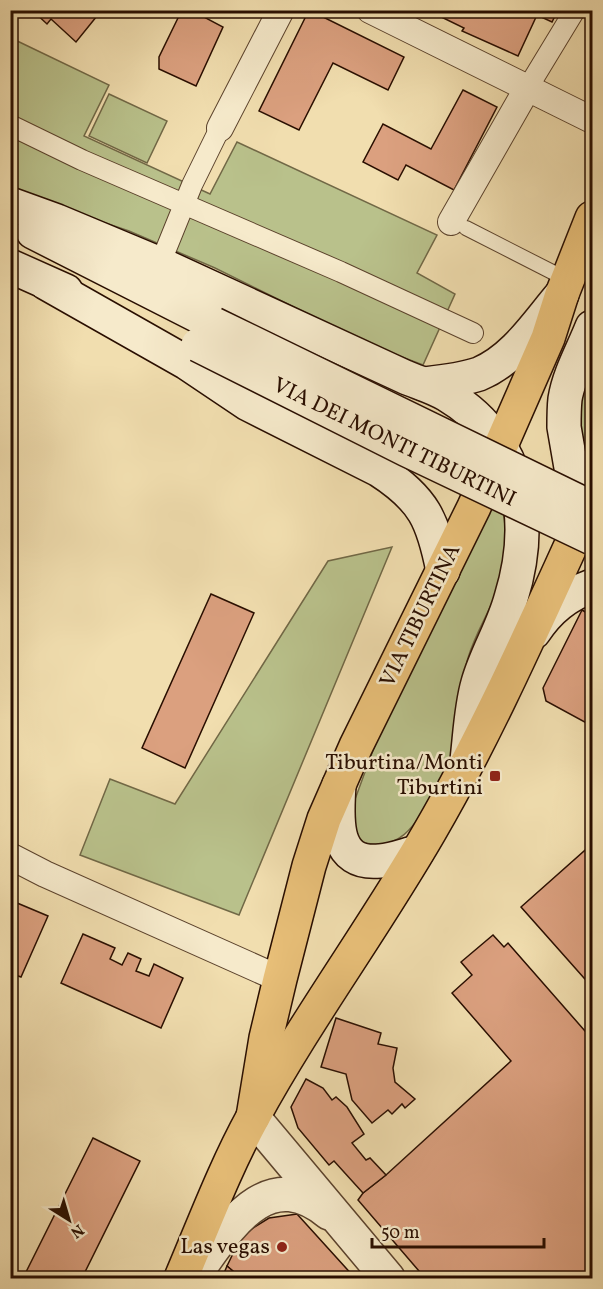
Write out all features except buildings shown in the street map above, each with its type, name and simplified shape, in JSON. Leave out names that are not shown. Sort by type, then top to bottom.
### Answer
[{"type":"main road","name":"VIA TIBURTINA","points":[[10,204],[160,264],[424,384],[455,400],[477,419],[501,446],[511,467],[519,494],[521,563],[511,601],[477,686],[466,764]]},
{"type":"main road","name":"VIA TIBURTINA","points":[[253,1118],[266,1038],[280,979],[309,866],[324,819],[474,507],[548,338],[592,218]]},
{"type":"main road","points":[[10,220],[206,334]]},
{"type":"main road","points":[[10,266],[46,283],[187,363],[248,404],[379,470],[399,483],[418,502],[431,524],[438,542],[443,571]]},
{"type":"main road","points":[[46,283],[206,334]]},
{"type":"main road","points":[[424,384],[479,374],[504,360],[514,351],[565,287]]},
{"type":"main road","points":[[590,521],[578,508],[564,428],[565,399],[570,380],[592,327]]},
{"type":"main road","name":"VIA DEI MONTI TIBURTINI","points":[[206,334],[407,450],[590,521]]},
{"type":"main road","name":"VIA TIBURTINA","points":[[181,1278],[226,1171],[253,1118],[303,1030],[417,852],[466,764],[590,521]]},
{"type":"main road","points":[[525,646],[543,619],[564,599],[592,586]]},
{"type":"main road","name":"VIA TIBURTINA","points":[[339,785],[337,820],[339,836],[347,850],[369,861],[380,861],[417,852]]},
{"type":"main road","points":[[253,1118],[388,1278]]},
{"type":"main road","points":[[192,1278],[241,1215],[263,1199],[282,1196],[306,1199],[338,1220]]},
{"type":"street","points":[[160,264],[220,128],[281,10]]},
{"type":"street","points":[[370,10],[592,120]]},
{"type":"street","points":[[459,225],[527,88],[575,10]]},
{"type":"street","points":[[10,125],[82,160],[189,194],[429,314],[473,333]]},
{"type":"street","points":[[10,856],[45,874],[280,979]]},
{"type":"lane","points":[[459,225],[565,287]]},
{"type":"green space","points":[[11,38],[109,85],[84,136],[210,194],[237,142],[437,235],[417,273],[455,294],[423,365],[373,346],[215,268],[129,231],[11,191]]},
{"type":"green space","points":[[109,94],[167,121],[147,163],[89,136]]},
{"type":"green space","points":[[592,355],[592,455],[587,467],[579,435],[579,405]]},
{"type":"green space","points":[[500,492],[505,529],[505,554],[501,579],[468,658],[464,678],[461,729],[455,752],[422,812],[407,832],[387,844],[359,841],[350,813],[380,731],[424,636]]},
{"type":"green space","points":[[392,547],[239,915],[80,855],[110,779],[175,804],[328,561]]},
{"type":"place","name":"Tiburtina/Monti Tiburtini","points":[[495,776]]},
{"type":"place","name":"Las vegas","points":[[282,1247]]}]
